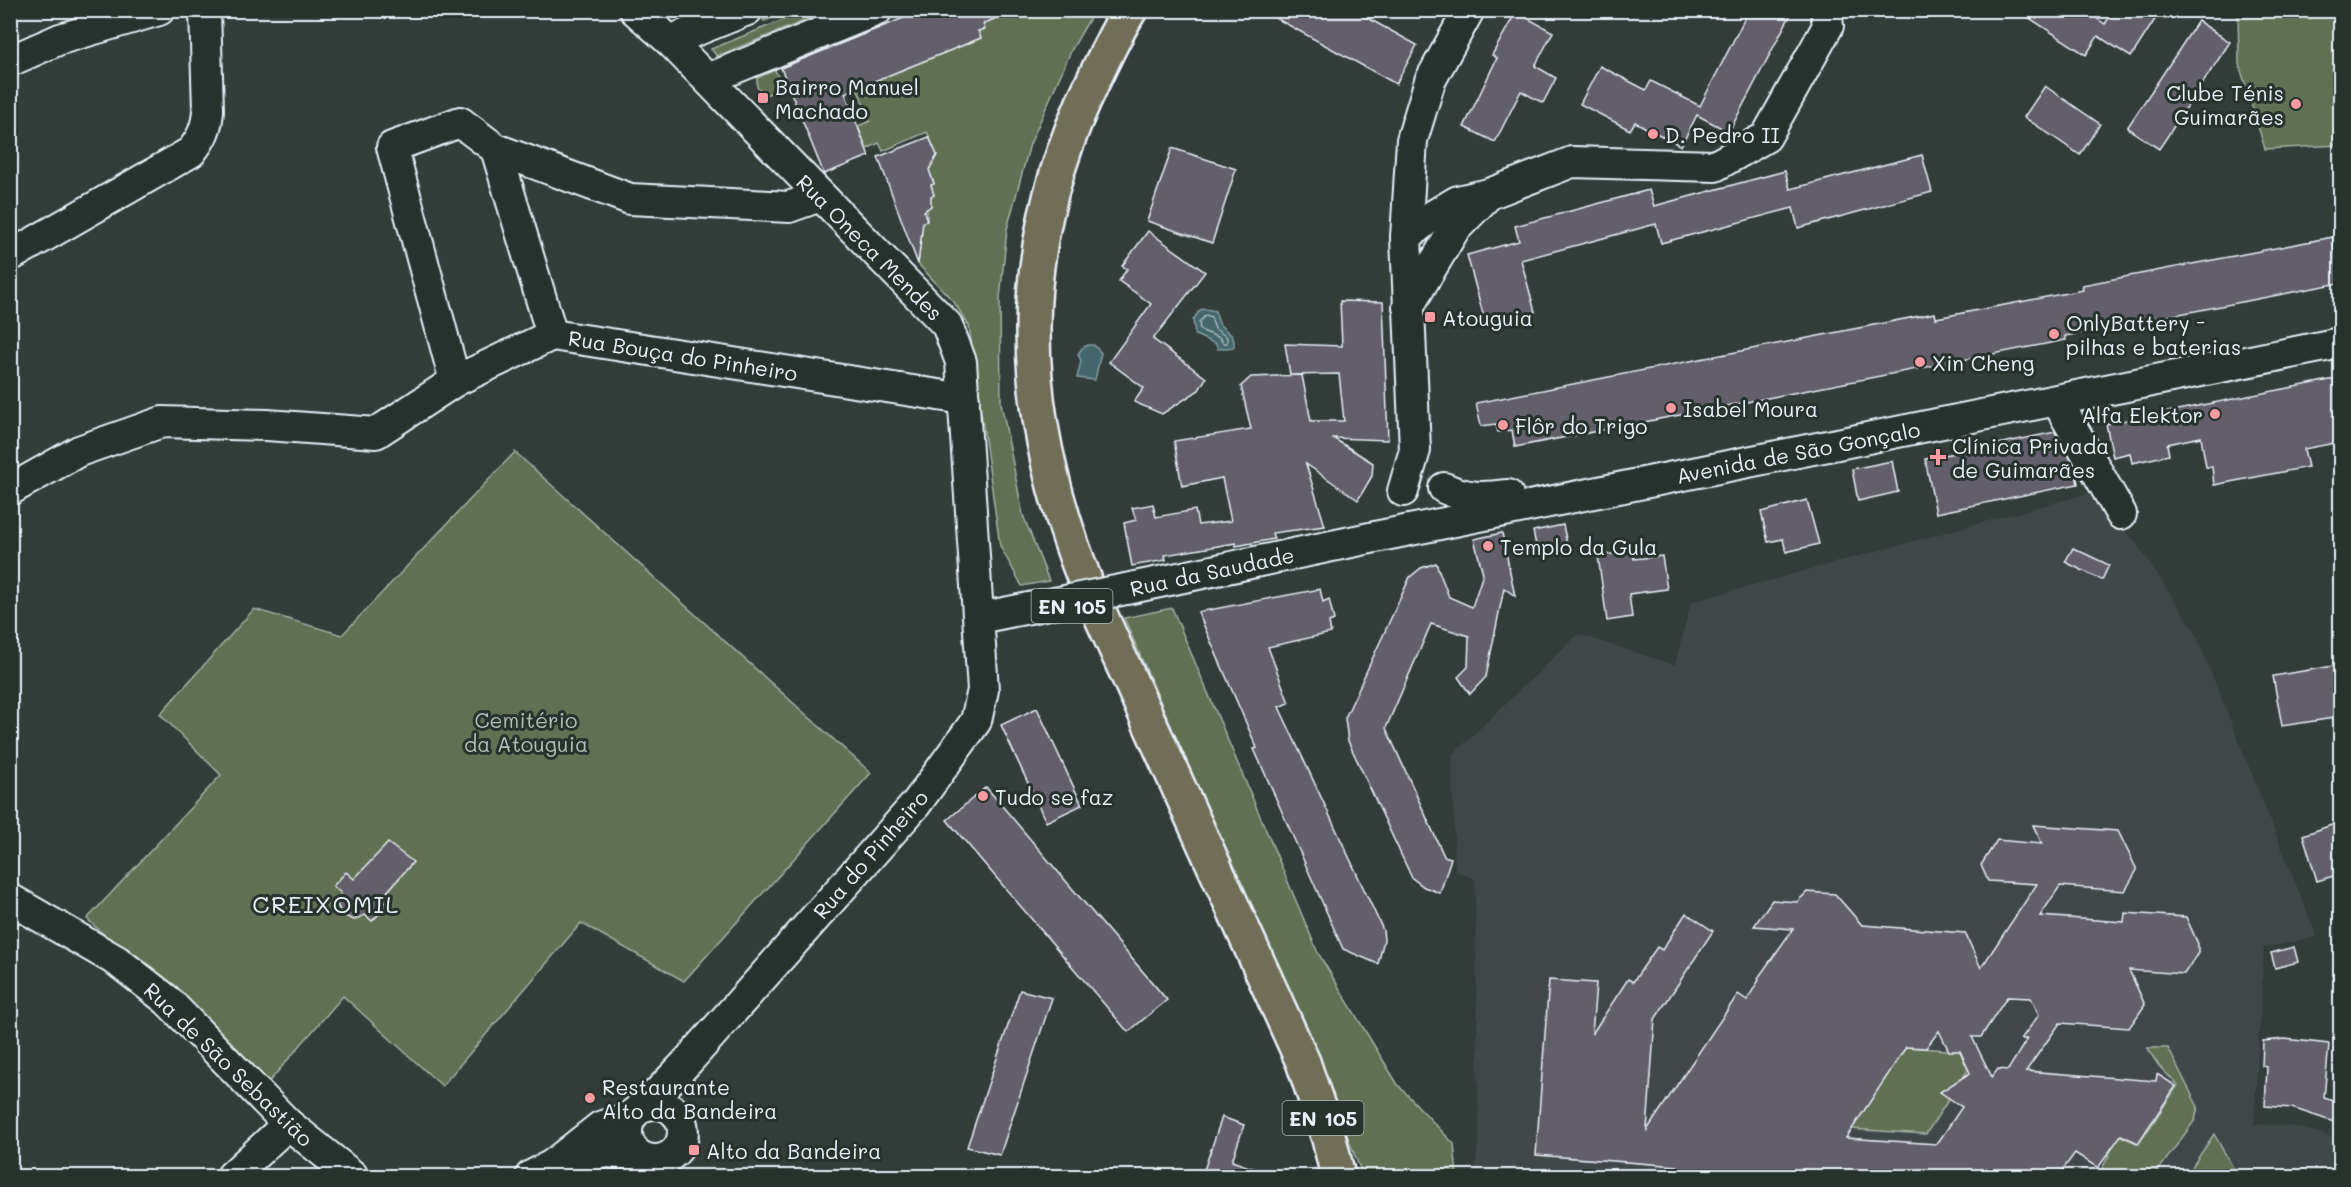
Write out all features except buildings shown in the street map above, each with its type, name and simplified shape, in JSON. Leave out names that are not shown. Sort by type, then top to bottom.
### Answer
[{"type":"highway","name":"EN 105","points":[[1106,10],[1069,81],[1053,118],[1030,185],[1022,221],[1011,317],[1012,375],[1021,442],[1038,512],[1062,582],[1284,1076],[1308,1142],[1316,1176]]},
{"type":"highway","name":"EN 105","points":[[1130,10],[1075,120],[1053,183],[1042,228],[1034,291],[1032,342],[1043,444],[1062,515],[1086,583],[1303,1062],[1329,1139],[1338,1176]]},
{"type":"street","points":[[10,61],[60,39],[159,10]]},
{"type":"street","points":[[10,256],[191,152],[202,138],[207,125],[205,10]]},
{"type":"street","name":"Rua Oneca Mendes","points":[[635,10],[708,79],[947,326],[961,362],[979,618]]},
{"type":"street","points":[[670,41],[747,10]]},
{"type":"street","points":[[708,79],[877,10]]},
{"type":"street","points":[[1415,450],[1448,496],[1446,514],[1428,527],[1413,525],[1405,519],[1400,510],[1401,495],[1415,450],[1406,237],[1412,140],[1430,81],[1469,10]]},
{"type":"street","points":[[1406,237],[1430,218],[1458,201],[1489,194],[1572,162],[1715,166],[1766,136],[1828,26],[1826,10]]},
{"type":"street","points":[[455,381],[392,147],[460,122],[496,149],[630,199],[789,207],[820,196]]},
{"type":"street","points":[[496,149],[552,334]]},
{"type":"street","points":[[1408,307],[1454,230],[1489,194]]},
{"type":"street","points":[[1406,237],[1434,236],[1454,230]]},
{"type":"street","name":"Avenida de São Gonçalo","points":[[1440,485],[1458,495],[1478,499],[1511,495],[2340,327]]},
{"type":"street","name":"Rua Bouça do Pinheiro","points":[[10,490],[79,452],[162,422],[267,425],[375,433],[455,381],[552,334],[964,399]]},
{"type":"street","name":"Avenida de São Gonçalo","points":[[1428,527],[2340,343]]},
{"type":"street","points":[[2057,400],[2121,514]]},
{"type":"street","points":[[1375,537],[1409,484],[1427,479],[1440,485]]},
{"type":"street","name":"Rua da Saudade","points":[[979,618],[1428,527]]},
{"type":"street","name":"Rua do Pinheiro","points":[[639,1111],[689,1060],[916,804],[976,721],[983,690],[979,618]]},
{"type":"street","name":"Rua de São Sebastião","points":[[10,899],[117,961],[167,1000],[288,1125],[353,1176]]},
{"type":"street","points":[[542,1171],[607,1152],[654,1164],[669,1158],[680,1148],[683,1138],[684,1087],[689,1060]]},
{"type":"street","points":[[542,1171],[600,1127],[658,1104],[668,1106],[678,1115],[682,1124]]},
{"type":"street","points":[[639,1111],[627,1126],[627,1137],[630,1147],[654,1164]]},
{"type":"street","points":[[231,1176],[288,1125]]},
{"type":"shaded area","points":[[2093,492],[2136,543],[2193,627],[2317,937],[2264,948],[2254,1124],[2295,1127],[2321,1133],[2340,1142],[2340,1176],[1474,1176],[1479,1137],[1475,879],[1455,871],[1452,755],[1578,634],[1675,665],[1691,602]]},
{"type":"green space","points":[[770,10],[791,11],[764,21],[761,14]]},
{"type":"green space","points":[[808,10],[829,11],[717,56],[711,49]]},
{"type":"green space","points":[[991,11],[1094,11],[1072,49],[1030,144],[1007,229],[1000,298],[1001,403],[1023,515],[1049,581],[1022,586],[1000,546],[969,326],[954,302],[918,264],[923,222],[927,220],[927,209],[931,206],[931,201],[927,198],[934,195],[931,185],[934,183],[929,170],[937,155],[927,132],[883,151],[879,143],[867,149],[858,126],[870,121],[857,88],[980,38],[978,31],[985,29],[983,24]]},
{"type":"green space","name":"Clube Ténis Guimarães","points":[[2238,11],[2340,11],[2340,145],[2265,149],[2239,64]]},
{"type":"green space","points":[[775,70],[783,87],[764,96],[757,87],[757,78]]},
{"type":"green space","name":"Cemitério da Atouguia","points":[[515,452],[871,773],[684,981],[581,923],[442,1086],[343,996],[267,1084],[87,919],[221,775],[160,714],[254,609],[342,635]]},
{"type":"green space","points":[[1172,608],[1318,953],[1398,1085],[1454,1144],[1457,1176],[1363,1176],[1321,1070],[1124,618]]},
{"type":"green space","points":[[1906,1047],[1960,1051],[1968,1070],[1926,1134],[1851,1129]]},
{"type":"green space","points":[[2147,1048],[2168,1048],[2198,1107],[2195,1120],[2152,1176],[2113,1176],[2102,1169],[2112,1149],[2084,1131],[2117,1132],[2139,1144],[2178,1085],[2159,1066]]},
{"type":"green space","points":[[2214,1134],[2236,1173],[2190,1170]]},
{"type":"water","points":[[1200,310],[1215,311],[1220,325],[1232,337],[1234,347],[1218,349],[1216,344],[1195,335],[1193,320]]},
{"type":"water","points":[[1088,345],[1094,345],[1101,353],[1095,380],[1077,378],[1081,361],[1078,354]]},
{"type":"place","name":"Bairro Manuel Machado","points":[[763,98]]},
{"type":"place","name":"Clube Ténis Guimarães","points":[[2296,104]]},
{"type":"place","name":"D. Pedro II","points":[[1653,134]]},
{"type":"place","name":"Atouguia","points":[[1430,317]]},
{"type":"place","name":"OnlyBattery - pilhas e baterias","points":[[2054,334]]},
{"type":"place","name":"Xin Cheng","points":[[1920,362]]},
{"type":"place","name":"Isabel Moura","points":[[1671,408]]},
{"type":"place","name":"Alfa Elektor","points":[[2215,414]]},
{"type":"place","name":"Flôr do Trigo","points":[[1503,425]]},
{"type":"place","name":"Clínica Privada de Guimarães","points":[[1938,457]]},
{"type":"place","name":"Templo da Gula","points":[[1488,546]]},
{"type":"place","name":"Tudo se faz","points":[[983,796]]},
{"type":"place","name":"Restaurante Alto da Bandeira","points":[[590,1098]]},
{"type":"place","name":"Alto da Bandeira","points":[[694,1150]]},
{"type":"district","name":"CREIXOMIL","points":[[326,903]]}]
